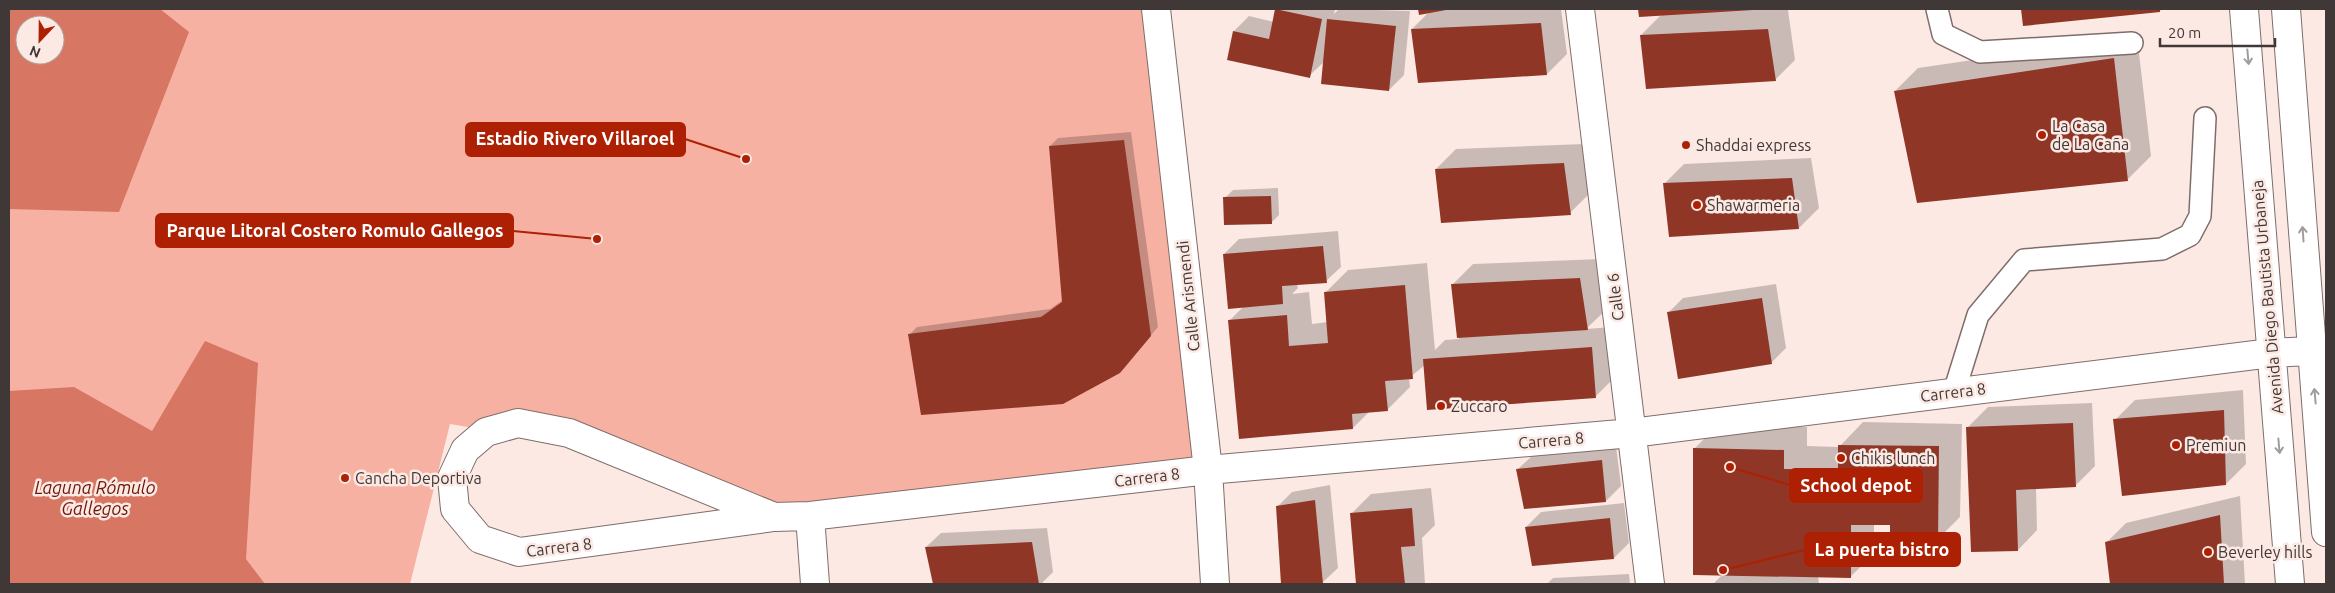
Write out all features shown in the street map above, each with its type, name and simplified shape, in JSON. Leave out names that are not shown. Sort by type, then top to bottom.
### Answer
[{"type":"street","name":"Calle Arismendi","points":[[1156,9],[1208,470],[1215,584]]},
{"type":"street","name":"Calle 6","points":[[1580,9],[1650,584]]},
{"type":"street","name":"Avenida Diego Bautista Urbaneja","points":[[2244,9],[2290,584]]},
{"type":"street","points":[[2286,9],[2319,350],[2326,532]]},
{"type":"street","name":"Carrera 8","points":[[774,517],[570,433],[518,423],[486,432],[465,450],[452,478],[455,509],[480,539],[519,552],[774,517],[810,516],[1208,470],[1632,433],[2271,353],[2319,350]]},
{"type":"street","points":[[810,516],[815,584]]},
{"type":"lane","points":[[1937,9],[1943,34],[1980,52],[2132,43]]},
{"type":"lane","points":[[1954,392],[1978,315],[2024,260],[2162,249],[2190,235],[2200,216],[2205,118]]},
{"type":"shaded area","points":[[9,9],[1162,9],[1208,470],[774,517],[611,451],[450,424],[410,584],[9,584]]},
{"type":"water","points":[[9,9],[160,9],[189,32],[119,212],[9,209]]},
{"type":"water","name":"Laguna Rómulo Gallegos","points":[[205,341],[258,363],[246,559],[265,584],[9,584],[9,391],[74,387],[152,431]]},
{"type":"building","points":[[1275,9],[1322,19],[1310,78],[1227,60],[1233,31],[1269,39]]},
{"type":"building","points":[[1418,9],[1446,9],[1446,10],[1419,15]]},
{"type":"building","points":[[1638,9],[1753,9],[1753,10],[1639,17]]},
{"type":"building","points":[[2021,9],[2160,9],[2160,12],[2023,26]]},
{"type":"building","points":[[1327,19],[1396,26],[1389,91],[1321,84]]},
{"type":"building","points":[[1541,23],[1547,75],[1418,83],[1411,29]]},
{"type":"building","points":[[1768,29],[1776,81],[1646,89],[1640,35]]},
{"type":"building","points":[[2114,58],[2128,181],[1917,203],[1894,91]]},
{"type":"building","points":[[1124,140],[1151,336],[1120,373],[1063,404],[921,415],[908,334],[1041,317],[1062,302],[1049,146]]},
{"type":"building","points":[[1564,163],[1571,215],[1441,223],[1435,169]]},
{"type":"building","points":[[1792,178],[1799,229],[1669,237],[1663,183]]},
{"type":"building","points":[[1271,196],[1272,224],[1224,225],[1223,197]]},
{"type":"building","points":[[1323,246],[1327,283],[1282,286],[1283,304],[1228,309],[1223,254]]},
{"type":"building","points":[[1580,278],[1588,330],[1457,338],[1451,284]]},
{"type":"building","points":[[1405,285],[1413,379],[1385,381],[1388,411],[1352,414],[1353,429],[1239,439],[1228,320],[1287,315],[1289,346],[1328,343],[1324,292]]},
{"type":"building","points":[[1762,298],[1772,364],[1678,379],[1667,312]]},
{"type":"building","points":[[1592,347],[1596,398],[1427,410],[1423,359]]},
{"type":"building","points":[[2224,410],[2226,485],[2122,496],[2113,419]]},
{"type":"building","points":[[2073,423],[2076,487],[2016,490],[2018,551],[1971,552],[1966,427]]},
{"type":"building","points":[[1838,445],[1939,446],[1938,541],[1890,541],[1890,525],[1851,525],[1851,578],[1693,575],[1693,448],[1784,450],[1784,469],[1838,470]]},
{"type":"building","points":[[1602,460],[1606,502],[1524,509],[1516,469]]},
{"type":"building","points":[[1315,500],[1323,584],[1281,584],[1276,506]]},
{"type":"building","points":[[1412,508],[1415,546],[1401,547],[1405,584],[1356,584],[1350,513]]},
{"type":"building","points":[[2220,515],[2224,584],[2110,584],[2105,542]]},
{"type":"building","points":[[1610,518],[1614,559],[1532,566],[1525,527]]},
{"type":"building","points":[[1032,542],[1039,584],[933,584],[925,547]]},
{"type":"place","name":"La Casa de La Caña","points":[[2042,135]]},
{"type":"place","name":"Shaddai express","points":[[1686,145]]},
{"type":"place","name":"Estadio Rivero Villaroel","points":[[746,159]]},
{"type":"place","name":"Shawarmeria","points":[[1697,205]]},
{"type":"place","name":"Parque Litoral Costero Romulo Gallegos","points":[[597,239]]},
{"type":"place","name":"Zuccaro","points":[[1441,406]]},
{"type":"place","name":"Premiun","points":[[2176,445]]},
{"type":"place","name":"Chikis lunch","points":[[1841,458]]},
{"type":"place","name":"School depot","points":[[1730,467]]},
{"type":"place","name":"Cancha Deportiva","points":[[345,478]]},
{"type":"place","name":"Beverley hills","points":[[2208,552]]},
{"type":"place","name":"La puerta bistro","points":[[1723,570]]}]
